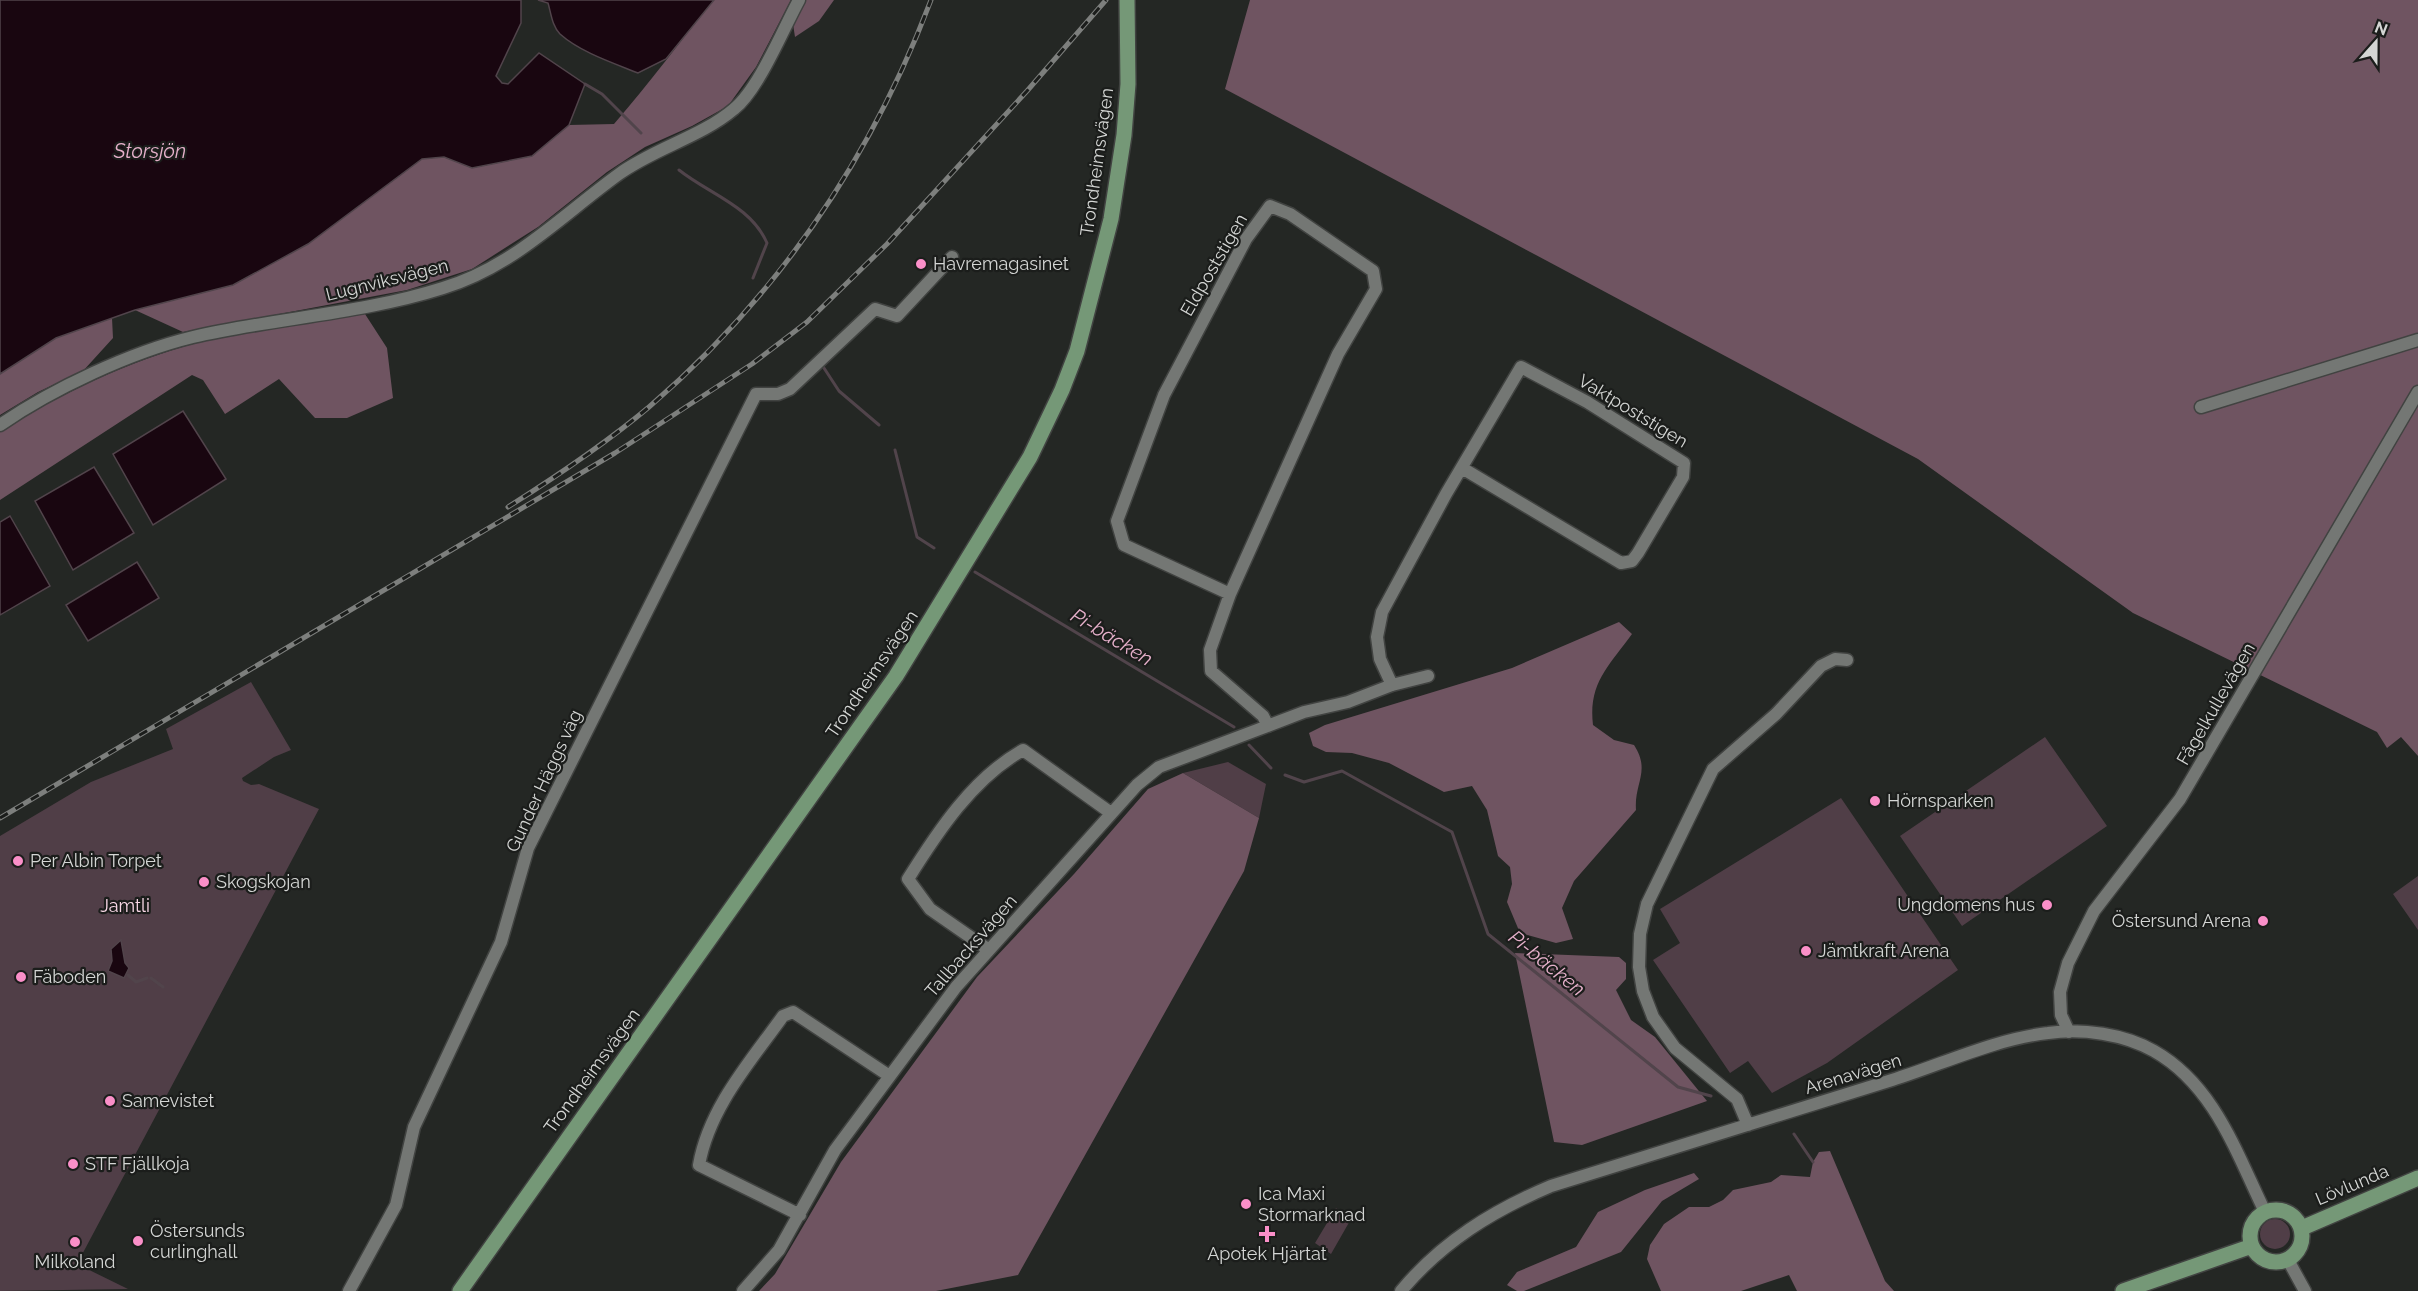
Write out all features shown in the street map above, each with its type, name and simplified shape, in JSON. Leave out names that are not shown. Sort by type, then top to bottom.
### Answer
[{"type":"main road","name":"Trondheimsvägen","points":[[460,1291],[896,676],[1030,457],[1058,400],[1077,351],[1111,219],[1124,135],[1128,84],[1127,6]]},
{"type":"main road","name":"Lövlunda","points":[[2302,1228],[2418,1178]]},
{"type":"main road","points":[[2283,1210],[2298,1220],[2302,1228],[2301,1246],[2288,1260],[2280,1262],[2263,1259],[2252,1246],[2251,1226],[2265,1212],[2283,1210]]},
{"type":"main road","points":[[2123,1291],[2252,1246]]},
{"type":"street","name":"Lugnviksvägen","points":[[0,425],[64,387],[158,348],[192,338],[377,305],[444,288],[496,267],[536,240],[621,172],[716,123],[737,108],[758,78],[799,0]]},
{"type":"street","name":"Eldpoststigen","points":[[1230,594],[1124,544],[1118,521],[1164,395],[1246,239],[1270,206],[1290,214],[1374,271],[1376,289],[1338,354],[1230,594],[1210,650],[1211,671],[1266,721]]},
{"type":"street","name":"Gunder Häggs väg","points":[[349,1291],[396,1205],[414,1127],[501,942],[528,848],[756,394],[778,394],[790,389],[875,309],[897,316],[952,257]]},
{"type":"street","points":[[2201,407],[2418,340]]},
{"type":"street","name":"Vaktpoststigen","points":[[1392,685],[1380,659],[1377,637],[1382,612],[1462,468],[1521,367],[1587,402],[1684,463],[1683,477],[1638,553],[1632,561],[1621,563],[1462,468]]},
{"type":"street","name":"Fågelkullevägen","points":[[2069,1032],[2061,1015],[2060,992],[2068,963],[2094,911],[2180,799],[2418,392]]},
{"type":"street","points":[[1748,1125],[1737,1099],[1675,1048],[1653,1017],[1643,991],[1639,967],[1640,934],[1647,904],[1713,770],[1776,714],[1821,666],[1835,659],[1846,660]]},
{"type":"street","name":"Tallbacksvägen","points":[[742,1291],[779,1250],[835,1150],[888,1075],[956,987],[1137,785],[1159,767],[1266,721],[1348,702],[1392,685],[1428,676]]},
{"type":"street","points":[[988,950],[930,909],[908,879],[937,832],[960,806],[999,763],[1023,750],[1111,813]]},
{"type":"street","points":[[800,1215],[699,1165],[704,1139],[727,1095],[783,1016],[793,1012],[888,1075]]},
{"type":"street","name":"Arenavägen","points":[[1401,1291],[1426,1263],[1463,1233],[1509,1204],[1551,1186],[2013,1040],[2047,1033],[2069,1032],[2116,1037],[2152,1050],[2188,1078],[2205,1095],[2223,1125],[2265,1212]]},
{"type":"street","points":[[2288,1260],[2305,1291]]},
{"type":"green space","name":"Jamtli","points":[[251,682],[291,750],[274,757],[242,778],[243,781],[251,785],[259,784],[319,809],[77,1264],[128,1289],[0,1291],[0,836],[91,782],[173,749],[166,729]]},
{"type":"green space","points":[[2045,737],[2107,826],[1962,926],[1900,836]]},
{"type":"green space","points":[[1228,762],[1266,784],[1259,818],[1183,773]]},
{"type":"green space","name":"Jämtkraft Arena","points":[[1841,798],[1958,970],[1827,1063],[1772,1093],[1748,1061],[1730,1073],[1653,960],[1680,943],[1660,909]]},
{"type":"green space","points":[[2418,876],[2418,930],[2393,894]]},
{"type":"green space","points":[[1336,1208],[1351,1219],[1331,1254],[1315,1243]]},
{"type":"green space","points":[[2275,1219],[2285,1224],[2290,1234],[2285,1244],[2275,1249],[2265,1244],[2260,1234],[2265,1224]]},
{"type":"shaded area","points":[[714,0],[791,0],[756,67],[728,106],[692,126],[645,147],[607,172],[538,227],[472,269],[407,290],[183,332],[135,310],[233,285],[308,244],[422,159],[444,157],[472,168],[532,156],[569,125],[614,124]]},
{"type":"shaded area","points":[[805,0],[834,0],[819,21],[795,37],[793,24]]},
{"type":"shaded area","points":[[1250,0],[2418,0],[2418,756],[2401,737],[2387,748],[2377,732],[2133,613],[1918,459],[1225,89]]},
{"type":"shaded area","points":[[365,314],[387,348],[393,398],[347,418],[315,418],[279,379],[225,414],[203,380],[192,375],[0,500],[0,430],[71,391],[145,359],[197,343],[260,330]]},
{"type":"shaded area","points":[[112,318],[113,338],[83,371],[38,392],[0,415],[0,374],[56,338]]},
{"type":"shaded area","points":[[1619,622],[1632,634],[1608,666],[1597,686],[1592,710],[1593,725],[1614,740],[1634,745],[1639,754],[1642,770],[1636,810],[1574,881],[1562,908],[1573,939],[1556,943],[1520,933],[1507,902],[1512,884],[1510,867],[1498,856],[1487,810],[1472,786],[1444,792],[1389,763],[1352,753],[1326,752],[1313,746],[1309,733],[1325,725],[1512,668]]},
{"type":"shaded area","points":[[1183,773],[1259,818],[1244,871],[1018,1275],[936,1291],[759,1291],[775,1274],[841,1162],[977,977],[1074,874],[1148,789]]},
{"type":"shaded area","points":[[1515,953],[1619,957],[1626,963],[1626,979],[1616,990],[1631,1020],[1655,1037],[1707,1101],[1582,1145],[1554,1142]]},
{"type":"shaded area","points":[[1830,1151],[1885,1281],[1894,1291],[1797,1291],[1789,1275],[1741,1291],[1661,1291],[1647,1259],[1650,1245],[1664,1224],[1689,1207],[1709,1207],[1723,1200],[1733,1190],[1771,1182],[1781,1175],[1810,1177],[1813,1162],[1819,1152]]},
{"type":"shaded area","points":[[1694,1173],[1699,1179],[1662,1201],[1621,1252],[1524,1291],[1517,1291],[1507,1285],[1517,1272],[1576,1247],[1598,1212],[1645,1190]]},
{"type":"water","name":"Storsjön","points":[[0,0],[521,0],[521,23],[496,76],[502,83],[508,84],[539,53],[585,84],[569,125],[532,156],[472,168],[444,157],[422,159],[308,244],[233,285],[135,310],[56,338],[0,374]]},
{"type":"water","points":[[538,0],[714,0],[666,59],[638,73],[597,56],[568,40],[555,27],[548,3]]},
{"type":"water","points":[[183,411],[226,479],[153,525],[113,454]]},
{"type":"water","points":[[94,467],[134,533],[73,570],[35,501]]},
{"type":"water","points":[[10,516],[50,586],[0,615],[0,522]]},
{"type":"water","points":[[137,562],[159,598],[88,641],[66,605]]},
{"type":"water","points":[[121,940],[125,963],[129,968],[124,978],[108,971],[112,961],[111,949]]},
{"type":"waterway","name":"Pi-bäcken","points":[[585,84],[602,94],[641,133]]},
{"type":"waterway","name":"Pi-bäcken","points":[[679,170],[740,210],[760,230],[767,243],[753,278]]},
{"type":"waterway","name":"Pi-bäcken","points":[[822,365],[839,391],[879,425]]},
{"type":"waterway","name":"Pi-bäcken","points":[[895,450],[917,537],[934,548]]},
{"type":"waterway","name":"Pi-bäcken","points":[[975,572],[1234,727]]},
{"type":"waterway","name":"Pi-bäcken","points":[[1249,745],[1271,768]]},
{"type":"waterway","name":"Pi-bäcken","points":[[1285,775],[1304,782],[1342,771],[1452,832],[1488,934],[1678,1087],[1711,1096]]},
{"type":"waterway","points":[[128,975],[136,982],[147,978]]},
{"type":"waterway","points":[[151,978],[163,987]]},
{"type":"waterway","name":"Pi-bäcken","points":[[1794,1134],[1813,1162]]},
{"type":"railway","points":[[508,507],[545,484],[649,407],[739,319],[779,272],[816,222],[880,115],[931,0]]},
{"type":"railway","points":[[0,818],[615,453],[752,364],[807,322],[887,244],[1027,91],[1106,0]]},
{"type":"place","name":"Havremagasinet","points":[[921,264]]},
{"type":"place","name":"Hörnsparken","points":[[1875,801]]},
{"type":"place","name":"Per Albin Torpet","points":[[18,861]]},
{"type":"place","name":"Skogskojan","points":[[204,882]]},
{"type":"place","name":"Ungdomens hus","points":[[2047,905]]},
{"type":"place","name":"Östersund Arena","points":[[2263,921]]},
{"type":"place","name":"Jämtkraft Arena","points":[[1806,951]]},
{"type":"place","name":"Fäboden","points":[[21,977]]},
{"type":"place","name":"Samevistet","points":[[110,1101]]},
{"type":"place","name":"STF Fjällkoja","points":[[73,1164]]},
{"type":"place","name":"Ica Maxi Stormarknad","points":[[1246,1204]]},
{"type":"place","name":"Apotek Hjärtat","points":[[1267,1234]]},
{"type":"place","name":"Östersunds curlinghall","points":[[138,1241]]},
{"type":"place","name":"Milkoland","points":[[75,1242]]}]
